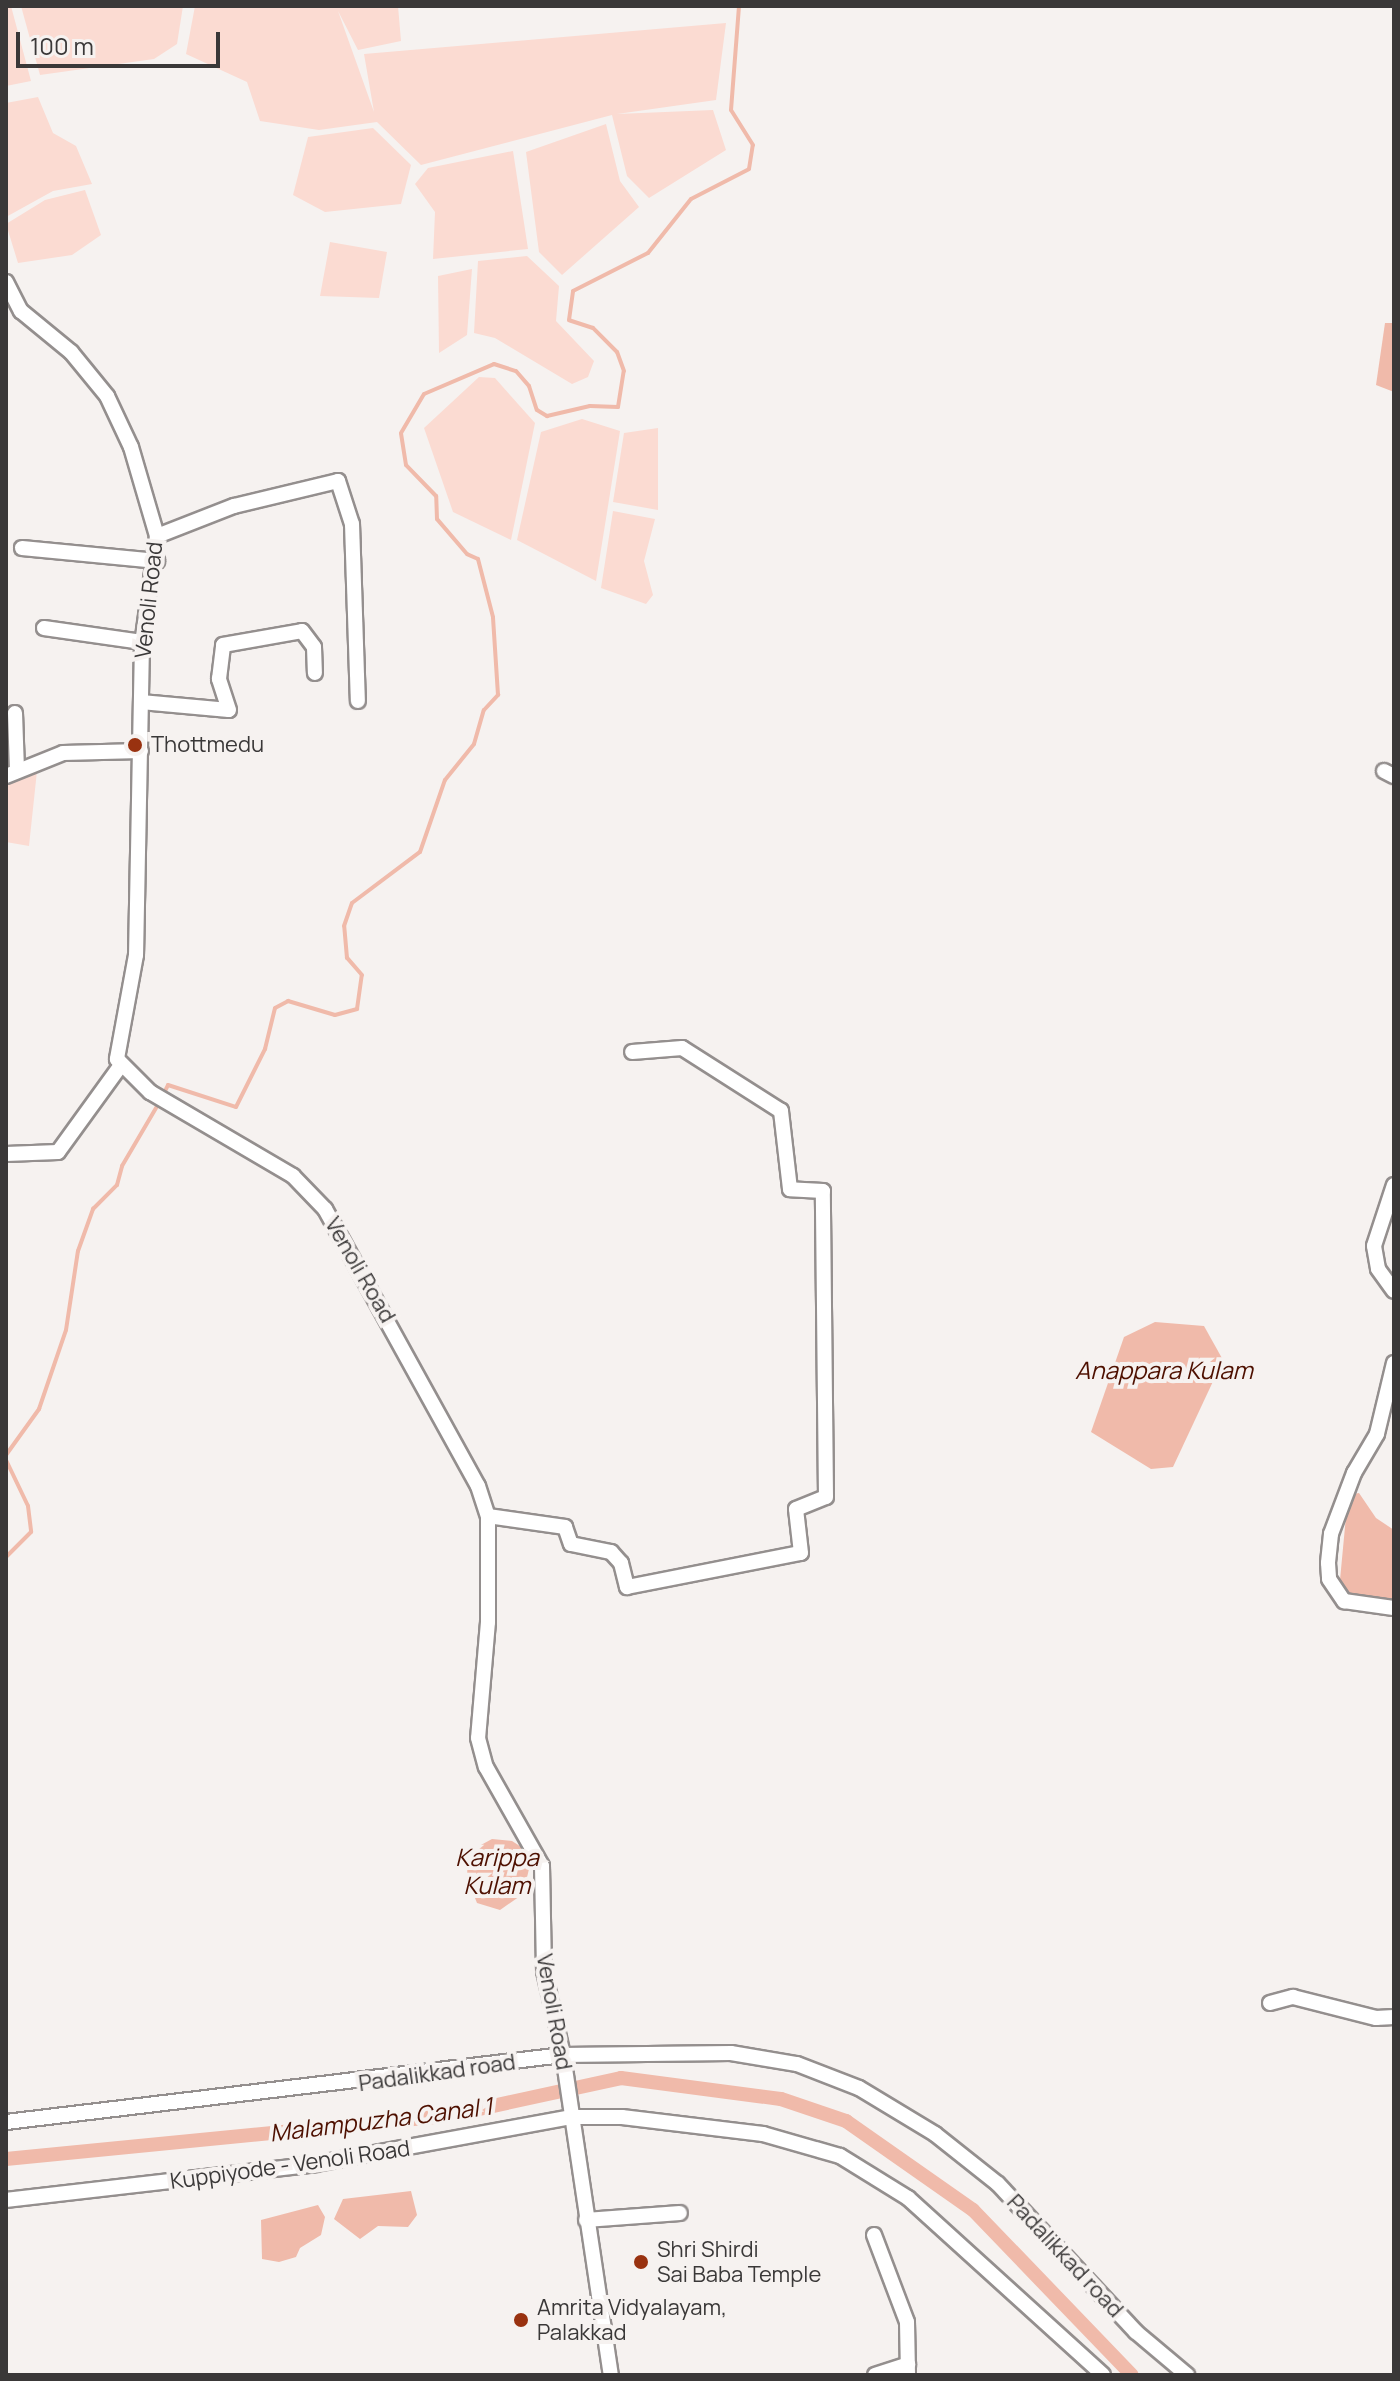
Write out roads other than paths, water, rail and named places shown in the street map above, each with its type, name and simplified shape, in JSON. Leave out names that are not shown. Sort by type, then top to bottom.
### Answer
[{"type":"street","name":"Venoli Road","points":[[6,282],[21,311],[71,352],[107,396],[131,447],[157,536],[157,561],[142,642],[136,955],[116,1045],[121,1065],[150,1092],[293,1176],[325,1209],[478,1486],[488,1516],[488,1622],[478,1738],[486,1767],[542,1866],[544,1971],[563,2060],[611,2375]]},
{"type":"street","points":[[157,536],[234,506],[338,481],[352,524],[358,701]]},
{"type":"street","points":[[22,548],[157,561]]},
{"type":"street","points":[[44,628],[142,642]]},
{"type":"street","points":[[141,702],[229,710],[219,679],[223,645],[302,631],[314,647],[315,673]]},
{"type":"street","points":[[15,713],[12,773],[77,751],[141,751]]},
{"type":"street","points":[[488,1516],[565,1527],[571,1544],[611,1552],[621,1563],[627,1587],[801,1553],[796,1509],[826,1497],[823,1191],[790,1189],[781,1111],[682,1048],[632,1052]]},
{"type":"street","points":[[6,1154],[58,1152],[121,1065]]},
{"type":"street","points":[[1394,1185],[1374,1246],[1378,1269],[1394,1291]]},
{"type":"street","points":[[1394,1363],[1377,1434],[1354,1473],[1331,1534],[1328,1563],[1329,1579],[1344,1601],[1394,1608]]},
{"type":"street","points":[[1270,2003],[1293,1997],[1376,2018],[1394,2017]]},
{"type":"street","name":"Padalikkad road","points":[[6,2122],[563,2060],[731,2053],[797,2064],[859,2088],[935,2134],[998,2184],[1136,2332],[1187,2375]]},
{"type":"street","name":"Kuppiyode - Venoli Road","points":[[6,2200],[315,2164],[571,2116],[622,2117],[763,2134],[840,2156],[908,2198],[1103,2375]]},
{"type":"street","points":[[586,2220],[680,2213]]},
{"type":"street","points":[[874,2235],[907,2322],[908,2370],[875,2375]]},
{"type":"water","points":[[1385,323],[1394,323],[1394,392],[1376,385]]},
{"type":"water","name":"Anappara Kulam","points":[[1155,1322],[1204,1326],[1223,1360],[1173,1467],[1151,1469],[1091,1432],[1124,1337]]},
{"type":"water","points":[[1359,1493],[1376,1518],[1394,1530],[1394,1601],[1351,1606],[1340,1580],[1348,1495]]},
{"type":"water","name":"Karippa Kulam","points":[[492,1839],[512,1841],[526,1850],[529,1869],[523,1894],[500,1910],[477,1903],[467,1878],[468,1852]]},
{"type":"water","points":[[411,2191],[417,2215],[408,2227],[378,2226],[360,2239],[334,2219],[343,2199]]},
{"type":"water","points":[[318,2205],[325,2217],[321,2235],[300,2248],[296,2257],[279,2262],[262,2259],[261,2220]]},
{"type":"waterway","points":[[163,1095],[168,1085],[236,1107],[265,1049],[275,1008],[288,1001],[335,1015],[357,1009],[362,975],[347,958],[344,926],[352,903],[420,852],[445,780],[474,744],[484,710],[498,695],[493,617],[478,559],[467,554],[437,519],[436,496],[406,465],[401,433],[424,394],[494,364],[516,371],[529,386],[537,410],[547,416],[590,406],[618,407],[624,371],[617,352],[593,328],[569,320],[573,291],[648,253],[691,199],[749,169],[753,145],[731,110],[739,6]]},
{"type":"waterway","points":[[6,1455],[39,1409],[66,1330],[78,1251],[93,1209],[117,1185],[122,1166],[159,1103]]},
{"type":"waterway","points":[[6,1460],[28,1506],[31,1532],[6,1557]]},
{"type":"waterway","name":"Malampuzha Canal 1","points":[[6,2159],[447,2116],[621,2078],[781,2099],[846,2121],[973,2210],[1132,2375]]},
{"type":"place","name":"Thottmedu","points":[[135,745]]},
{"type":"place","name":"Shri Shirdi Sai Baba Temple","points":[[641,2262]]},
{"type":"place","name":"Amrita Vidyalayam, Palakkad","points":[[521,2320]]}]
